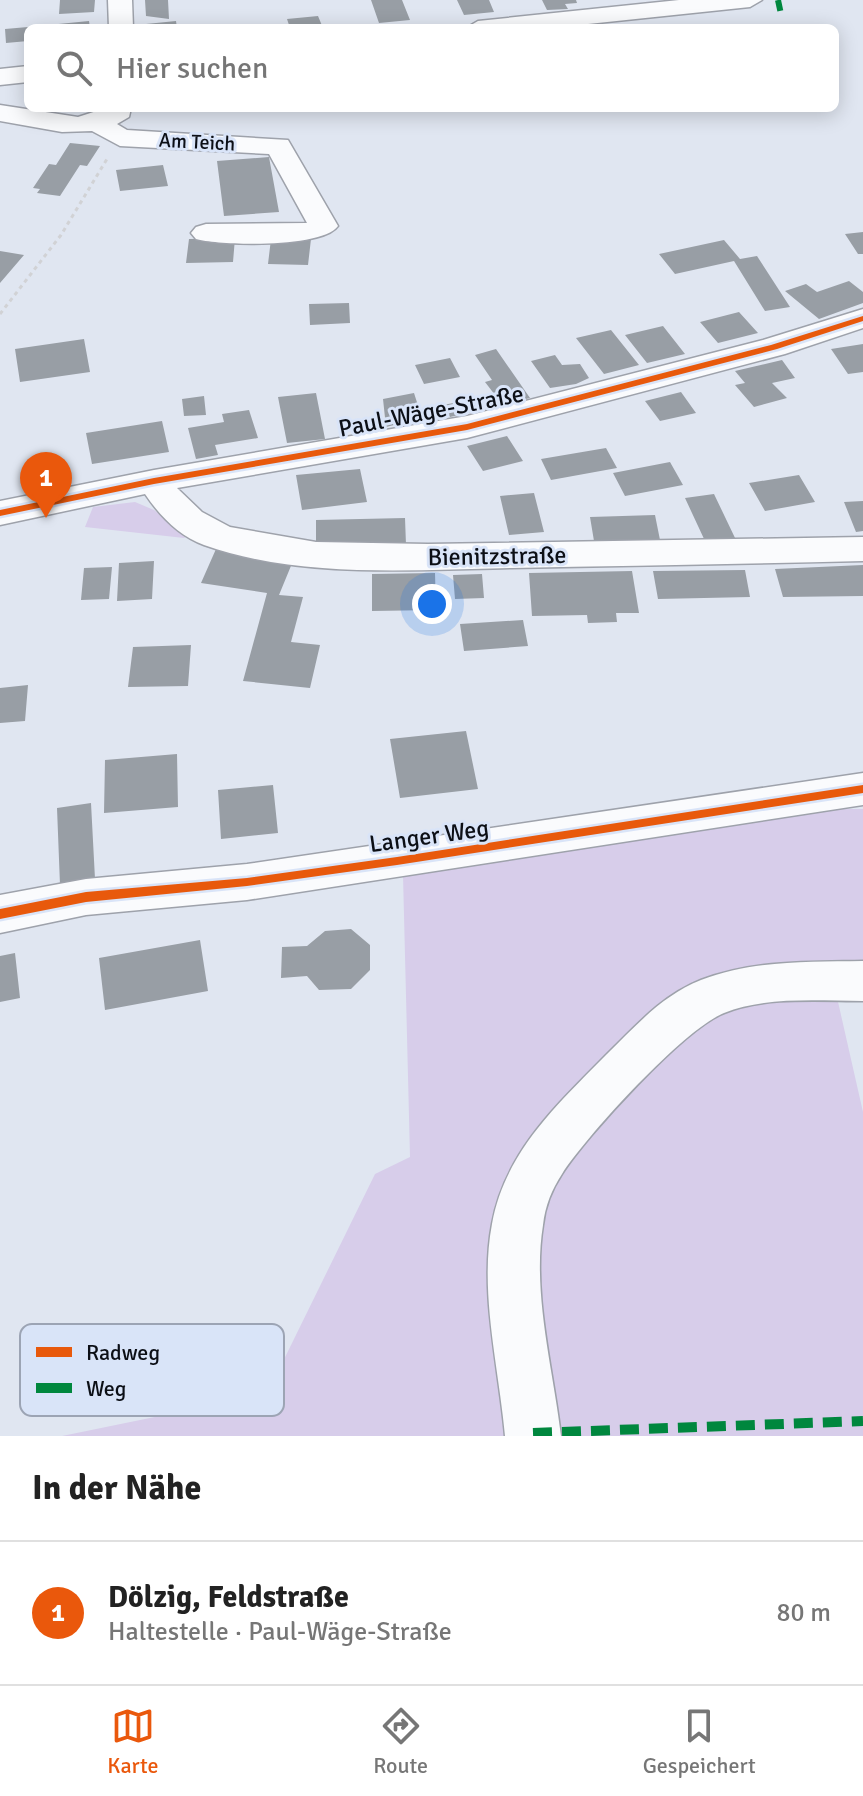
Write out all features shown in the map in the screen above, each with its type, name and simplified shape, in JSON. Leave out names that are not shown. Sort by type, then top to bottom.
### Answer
[{"type":"street","points":[[120,0],[121,24]]},
{"type":"street","points":[[517,24],[750,0]]},
{"type":"street","points":[[0,77],[24,74]]},
{"type":"street","points":[[0,113],[109,131],[111,118],[117,112]]},
{"type":"street","name":"Am Teich","points":[[109,131],[278,146],[323,226],[310,232],[206,233]]},
{"type":"street","name":"Paul-Wäge-Straße","points":[[0,513],[154,481],[467,427],[774,347],[863,318]]},
{"type":"street","name":"Bienitzstraße","points":[[154,481],[179,513],[216,535],[245,544],[302,550],[413,557],[863,549]]},
{"type":"street","name":"Langer Weg","points":[[0,914],[86,897],[247,882],[413,859],[863,789]]},
{"type":"street","points":[[533,1436],[515,1258],[518,1223],[531,1178],[556,1138],[668,1023],[698,1003],[738,989],[787,982],[863,981]]},
{"type":"path","points":[[0,314],[61,235],[109,131]]},
{"type":"shaded area","points":[[135,502],[154,510],[188,535],[184,538],[85,527],[93,507]]},
{"type":"shaded area","points":[[821,809],[863,809],[863,965],[734,975],[530,1146],[518,1436],[62,1436],[160,1416],[284,1416],[284,1359],[375,1174],[410,1157],[403,875]]},
{"type":"shaded area","points":[[836,993],[863,1112],[863,1436],[553,1436],[532,1225],[542,1185],[707,1010]]},
{"type":"building","points":[[60,0],[95,0],[94,12],[59,14]]},
{"type":"building","points":[[145,0],[168,0],[169,19],[146,16]]},
{"type":"building","points":[[371,0],[402,0],[410,20],[379,23]]},
{"type":"building","points":[[457,0],[489,0],[494,12],[464,15]]},
{"type":"building","points":[[542,0],[576,0],[577,3],[565,4],[568,9],[547,10]]},
{"type":"building","points":[[318,16],[321,24],[289,24],[287,19]]},
{"type":"building","points":[[89,21],[89,24],[58,24]]},
{"type":"building","points":[[176,21],[176,24],[146,24]]},
{"type":"building","points":[[24,27],[24,41],[6,43],[5,29]]},
{"type":"building","points":[[70,143],[100,146],[87,166],[80,165],[60,196],[37,193],[40,189],[33,188],[49,164],[56,165]]},
{"type":"building","points":[[269,157],[279,212],[224,216],[217,161]]},
{"type":"building","points":[[163,165],[168,186],[120,191],[116,170]]},
{"type":"building","points":[[863,232],[863,254],[858,254],[845,234]]},
{"type":"building","points":[[235,238],[233,262],[186,263],[189,239]]},
{"type":"building","points":[[271,239],[311,239],[308,265],[268,264]]},
{"type":"building","points":[[724,240],[740,259],[757,256],[790,307],[765,311],[734,261],[675,274],[659,254]]},
{"type":"building","points":[[0,251],[24,255],[0,283]]},
{"type":"building","points":[[849,281],[863,292],[863,303],[819,319],[785,291],[806,284],[817,292]]},
{"type":"building","points":[[349,303],[350,323],[310,325],[309,304]]},
{"type":"building","points":[[739,312],[758,333],[718,343],[700,322]]},
{"type":"building","points":[[663,326],[685,354],[647,363],[625,335]]},
{"type":"building","points":[[611,330],[639,365],[604,374],[576,338]]},
{"type":"building","points":[[84,339],[90,372],[20,382],[15,349]]},
{"type":"building","points":[[863,344],[863,372],[848,374],[831,349]]},
{"type":"building","points":[[496,349],[530,398],[450,417],[443,405],[495,395],[485,382],[492,380],[475,355]]},
{"type":"building","points":[[555,355],[562,365],[580,364],[589,378],[576,384],[550,388],[531,361]]},
{"type":"building","points":[[450,358],[460,377],[424,384],[415,365]]},
{"type":"building","points":[[782,360],[795,378],[772,383],[787,398],[754,407],[735,385],[745,383],[735,371]]},
{"type":"building","points":[[681,392],[696,413],[660,421],[645,401]]},
{"type":"building","points":[[316,393],[325,439],[287,443],[278,397]]},
{"type":"building","points":[[414,393],[422,418],[386,427],[383,399]]},
{"type":"building","points":[[204,396],[206,415],[184,416],[182,399]]},
{"type":"building","points":[[249,410],[258,438],[215,445],[218,455],[196,459],[188,428],[224,422],[222,414]]},
{"type":"building","points":[[162,421],[169,452],[92,464],[86,433]]},
{"type":"building","points":[[507,436],[523,461],[483,471],[467,446]]},
{"type":"building","points":[[606,448],[617,468],[551,480],[541,459]]},
{"type":"building","points":[[670,462],[683,485],[625,496],[613,473]]},
{"type":"building","points":[[360,469],[367,502],[302,510],[296,475]]},
{"type":"building","points":[[799,475],[815,502],[765,511],[749,483]]},
{"type":"building","points":[[534,493],[544,532],[509,535],[500,496]]},
{"type":"building","points":[[714,494],[736,540],[705,541],[685,498]]},
{"type":"building","points":[[863,501],[863,531],[856,532],[844,502]]},
{"type":"building","points":[[655,515],[661,545],[595,547],[590,517]]},
{"type":"building","points":[[405,518],[406,545],[316,542],[316,520]]},
{"type":"building","points":[[216,549],[293,561],[279,595],[303,597],[291,642],[320,645],[310,688],[243,681],[267,593],[201,583]]},
{"type":"building","points":[[154,561],[152,599],[117,601],[119,563]]},
{"type":"building","points":[[863,565],[863,596],[783,597],[775,569]]},
{"type":"building","points":[[112,567],[109,599],[81,600],[84,568]]},
{"type":"building","points":[[745,570],[750,597],[658,599],[653,571]]},
{"type":"building","points":[[632,571],[639,613],[616,613],[617,622],[588,623],[587,615],[532,616],[529,573]]},
{"type":"building","points":[[435,573],[436,610],[372,611],[372,574]]},
{"type":"building","points":[[482,574],[484,598],[455,599],[453,575]]},
{"type":"building","points":[[523,620],[528,646],[464,651],[460,624]]},
{"type":"building","points":[[191,645],[188,686],[128,687],[133,647]]},
{"type":"building","points":[[28,685],[25,721],[0,723],[0,688]]},
{"type":"building","points":[[466,731],[478,789],[400,798],[390,739]]},
{"type":"building","points":[[177,754],[178,807],[104,813],[105,760]]},
{"type":"building","points":[[273,785],[278,833],[221,839],[218,790]]},
{"type":"building","points":[[91,803],[95,879],[60,885],[57,808]]},
{"type":"building","points":[[351,929],[370,945],[370,970],[351,989],[319,990],[307,976],[281,978],[282,947],[307,946],[325,931]]},
{"type":"building","points":[[200,940],[208,991],[105,1010],[99,958]]},
{"type":"building","points":[[15,953],[20,998],[0,1002],[0,956]]},
{"type":"marked path","points":[[778,0],[781,14]]},
{"type":"marked path","points":[[533,1433],[863,1421]]},
{"type":"cycle path","points":[[0,513],[154,481],[467,427],[774,347],[863,318]]},
{"type":"cycle path","points":[[0,914],[86,897],[247,882],[863,789]]},
{"type":"place","name":"Dölzig, Feldstraße","points":[[46,518]]}]
